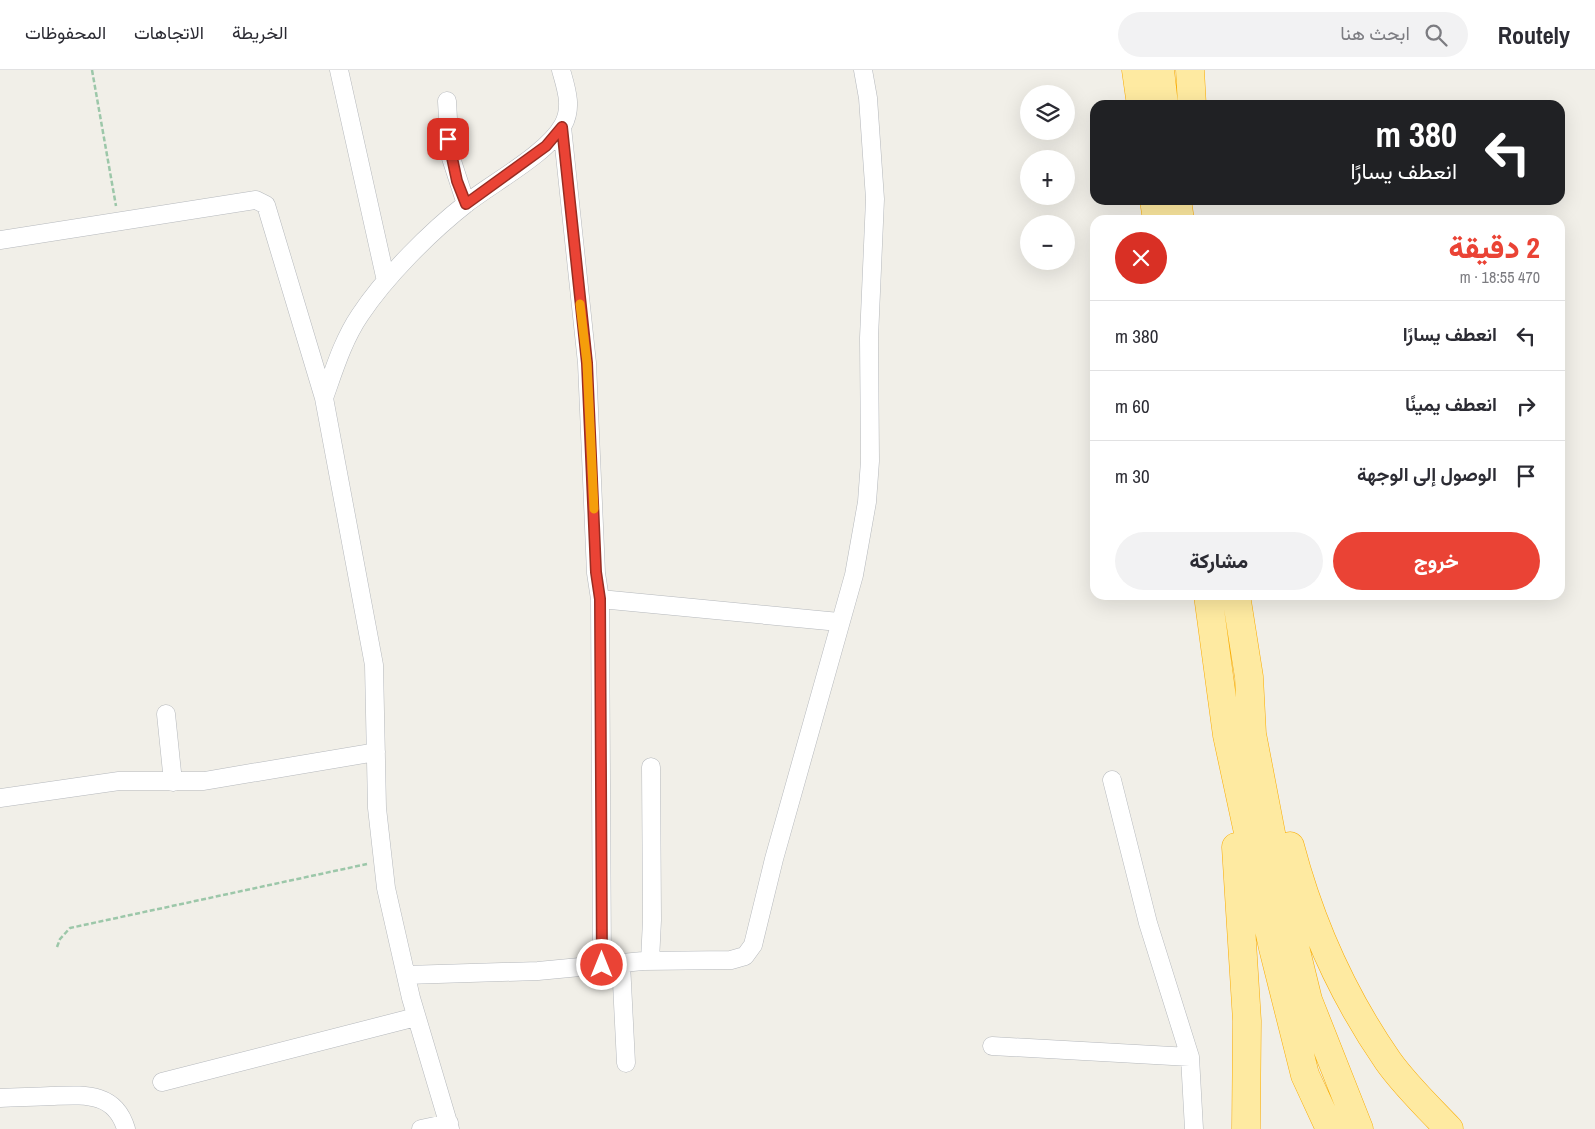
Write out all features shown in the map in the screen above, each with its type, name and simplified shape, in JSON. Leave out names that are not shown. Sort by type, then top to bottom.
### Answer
[{"type":"highway","points":[[1136,70],[1140,100]]},
{"type":"highway","points":[[1160,70],[1163,100]]},
{"type":"highway","points":[[1190,70],[1192,100]]},
{"type":"highway","points":[[1209,600],[1227,735],[1247,1021],[1246,1129]]},
{"type":"highway","points":[[1237,600],[1249,677],[1300,885],[1324,948],[1354,1005],[1388,1061],[1421,1101],[1449,1129]]},
{"type":"highway","points":[[1249,677],[1252,734],[1285,906],[1308,1000],[1359,1129]]},
{"type":"highway","points":[[1227,735],[1273,948],[1305,1075],[1330,1129]]},
{"type":"street","points":[[339,70],[386,281]]},
{"type":"street","points":[[324,398],[344,345],[360,316],[386,281],[466,204],[546,146],[562,127],[568,115],[569,102],[561,70]]},
{"type":"street","points":[[406,975],[538,971],[650,961],[731,960],[745,956],[753,945],[839,622],[854,575],[861,540],[870,461],[869,338],[875,199],[868,98],[863,70]]},
{"type":"street","points":[[447,101],[450,155],[466,204]]},
{"type":"street","points":[[562,127],[587,363],[596,572],[600,599],[602,965]]},
{"type":"street","points":[[0,240],[256,200],[266,205],[324,398],[374,665],[377,808],[386,888],[416,1017],[449,1126],[421,1129]]},
{"type":"street","points":[[600,599],[839,622]]},
{"type":"street","points":[[166,714],[172,782]]},
{"type":"street","points":[[0,798],[100,782],[139,780],[204,781],[376,752]]},
{"type":"street","points":[[650,961],[652,920],[651,766]]},
{"type":"street","points":[[1112,780],[1148,923],[1190,1057],[1194,1129]]},
{"type":"street","points":[[621,963],[626,1063]]},
{"type":"street","points":[[162,1082],[416,1017]]},
{"type":"street","points":[[992,1046],[1190,1057]]},
{"type":"street","points":[[0,1098],[88,1095],[97,1097],[112,1106],[126,1129]]},
{"type":"path","points":[[92,70],[119,222]]},
{"type":"path","points":[[57,948],[64,932],[70,928],[383,860]]},
{"type":"slow traffic","points":[[580,304],[587,363],[594,509]]},
{"type":"route","points":[[448,139],[457,181],[466,204],[546,146],[562,127],[587,363],[596,572],[600,599],[602,965]]}]
